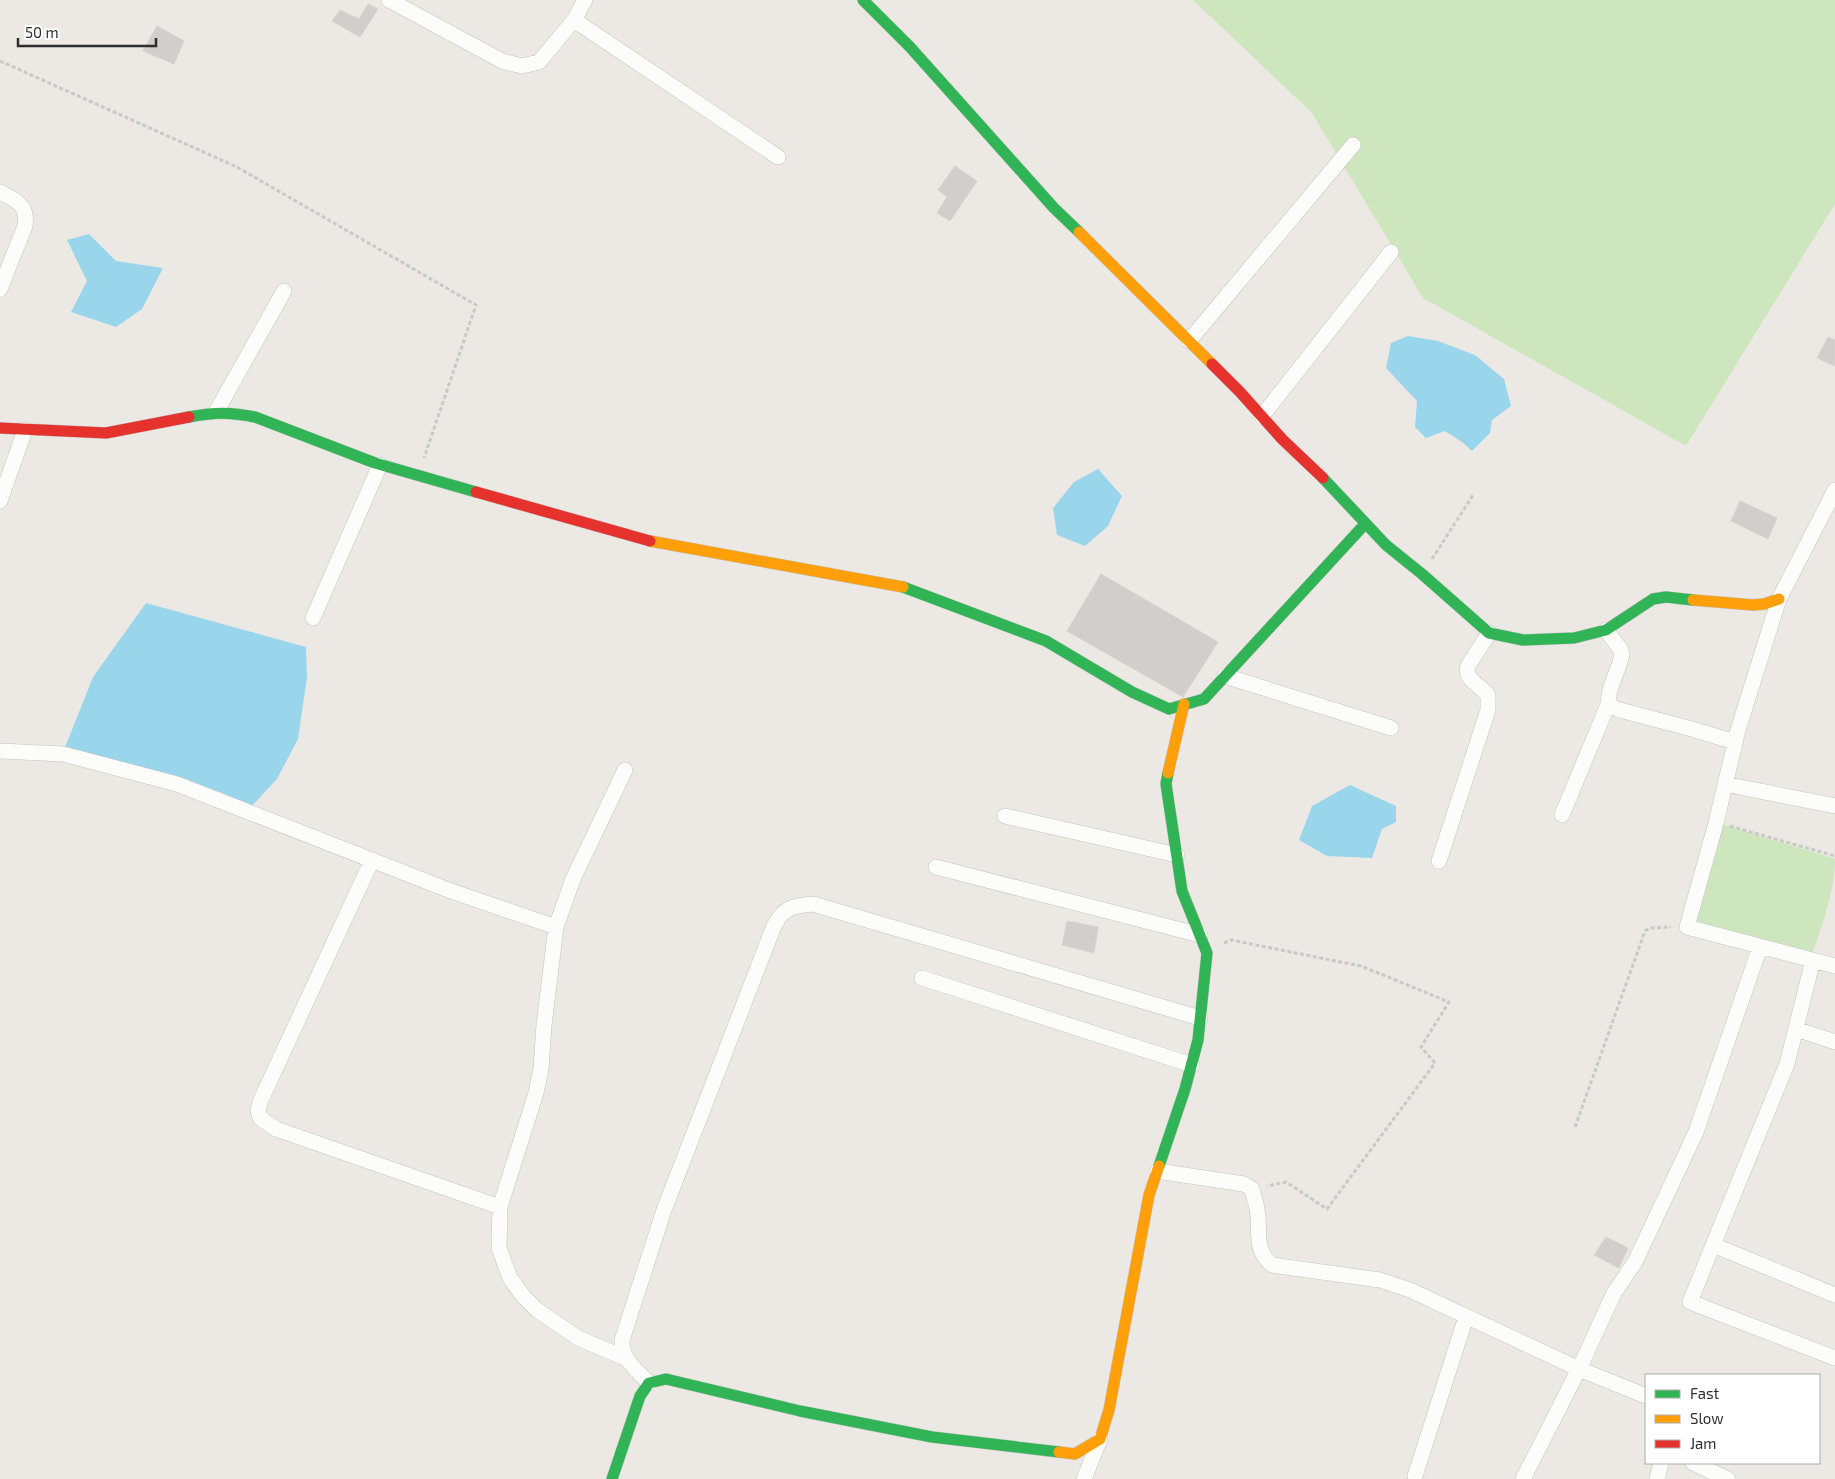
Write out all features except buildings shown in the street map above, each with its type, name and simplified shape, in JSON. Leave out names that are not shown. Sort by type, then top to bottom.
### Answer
[{"type":"street","points":[[389,0],[502,61],[522,66],[539,62],[574,20],[585,0]]},
{"type":"street","points":[[863,0],[910,47],[1054,208],[1189,341],[1364,524],[1490,633],[1524,640],[1574,638],[1606,630],[1653,599],[1666,597],[1753,605],[1779,599]]},
{"type":"street","points":[[574,20],[778,157]]},
{"type":"street","points":[[1189,341],[1353,145]]},
{"type":"street","points":[[0,192],[17,201],[24,208],[26,218],[25,226],[0,289]]},
{"type":"street","points":[[1262,416],[1391,252]]},
{"type":"street","points":[[216,412],[284,291]]},
{"type":"street","points":[[0,428],[106,434],[216,412],[255,417],[380,465],[647,540],[902,587],[1046,641],[1132,692],[1169,709],[1204,699],[1364,524]]},
{"type":"street","points":[[0,501],[25,430]]},
{"type":"street","points":[[312,618],[380,465]]},
{"type":"street","points":[[1835,490],[1779,599],[1735,742],[1716,822],[1687,927],[1835,966]]},
{"type":"street","points":[[1562,815],[1609,702],[1610,692],[1622,654],[1606,630]]},
{"type":"street","points":[[1439,861],[1488,710],[1488,695],[1468,677],[1466,672],[1490,633]]},
{"type":"street","points":[[1225,676],[1391,728]]},
{"type":"street","points":[[1609,702],[1613,707],[1620,710],[1735,742]]},
{"type":"street","points":[[1084,1479],[1109,1410],[1149,1195],[1192,1065],[1198,1040],[1207,953],[1182,891],[1166,784],[1184,704]]},
{"type":"street","points":[[0,751],[63,754],[177,784],[451,890],[556,927]]},
{"type":"street","points":[[625,770],[573,879],[556,927],[544,1026],[541,1069],[536,1093],[500,1207],[500,1248],[510,1278],[523,1296],[537,1310],[578,1338],[626,1358]]},
{"type":"street","points":[[1725,784],[1835,806]]},
{"type":"street","points":[[1005,816],[1177,855]]},
{"type":"street","points":[[372,860],[260,1102],[258,1110],[260,1118],[276,1129],[500,1207]]},
{"type":"street","points":[[936,867],[1200,935]]},
{"type":"street","points":[[649,1383],[626,1358],[622,1351],[622,1340],[664,1210],[774,926],[781,913],[794,906],[813,904],[1200,1018]]},
{"type":"street","points":[[1524,1479],[1579,1370],[1614,1293],[1635,1262],[1696,1132],[1760,947]]},
{"type":"street","points":[[1813,960],[1787,1064],[1690,1302],[1835,1358]]},
{"type":"street","points":[[922,978],[1192,1065]]},
{"type":"street","points":[[1796,1029],[1835,1042]]},
{"type":"street","points":[[1157,1171],[1244,1184],[1252,1189],[1257,1209],[1259,1249],[1264,1258],[1272,1265],[1380,1280],[1410,1290],[1579,1370],[1645,1396]]},
{"type":"street","points":[[1713,1245],[1835,1295]]},
{"type":"street","points":[[1415,1476],[1466,1318]]},
{"type":"street","points":[[612,1479],[640,1396],[649,1383],[666,1379],[800,1411],[932,1437],[1075,1454],[1100,1439]]},
{"type":"street","points":[[1657,1479],[1661,1464]]},
{"type":"street","points":[[1694,1464],[1728,1479]]},
{"type":"path","points":[[0,61],[238,167],[476,305],[418,475]]},
{"type":"path","points":[[1422,574],[1473,495]]},
{"type":"path","points":[[1716,822],[1835,856]]},
{"type":"path","points":[[1575,1127],[1645,932],[1650,928],[1687,927]]},
{"type":"path","points":[[1207,953],[1231,940],[1361,966],[1449,1002],[1421,1047],[1435,1063],[1327,1208],[1286,1182],[1252,1189]]},
{"type":"green space","points":[[1193,0],[1835,0],[1835,204],[1686,446],[1423,298],[1312,113]]},
{"type":"green space","points":[[1722,824],[1835,859],[1833,884],[1824,920],[1812,955],[1683,925]]},
{"type":"water","points":[[89,234],[116,261],[163,268],[142,309],[116,327],[71,312],[87,281],[67,240]]},
{"type":"water","points":[[1408,336],[1438,341],[1475,355],[1504,379],[1511,406],[1492,420],[1490,433],[1472,451],[1445,431],[1426,438],[1415,427],[1417,401],[1386,368],[1391,343]]},
{"type":"water","points":[[1098,469],[1122,496],[1108,526],[1085,546],[1057,535],[1053,508],[1074,482]]},
{"type":"water","points":[[146,603],[306,647],[307,677],[298,739],[277,779],[247,811],[62,755],[93,677]]},
{"type":"water","points":[[1350,785],[1396,806],[1396,822],[1382,829],[1372,858],[1327,856],[1299,840],[1312,806]]},
{"type":"traffic: fast","points":[[863,0],[910,47],[1054,208],[1079,232]]},
{"type":"traffic: fast","points":[[189,417],[222,413],[255,417],[375,463],[476,492]]},
{"type":"traffic: fast","points":[[1323,478],[1386,545],[1489,633],[1523,640],[1574,638],[1606,630],[1653,599],[1666,597],[1693,600]]},
{"type":"traffic: fast","points":[[903,587],[1046,641],[1132,692],[1169,709],[1204,699],[1365,524]]},
{"type":"traffic: fast","points":[[1159,1166],[1185,1089],[1198,1040],[1207,953],[1182,891],[1166,784],[1168,773]]},
{"type":"traffic: fast","points":[[612,1479],[640,1396],[649,1383],[666,1379],[800,1411],[932,1437],[1059,1452]]},
{"type":"traffic: slow","points":[[1079,232],[1212,364]]},
{"type":"traffic: slow","points":[[650,541],[903,587]]},
{"type":"traffic: slow","points":[[1693,600],[1753,605],[1779,599]]},
{"type":"traffic: slow","points":[[1168,773],[1184,704]]},
{"type":"traffic: slow","points":[[1059,1452],[1075,1454],[1100,1439],[1109,1410],[1149,1195],[1159,1166]]},
{"type":"traffic: jam","points":[[1212,364],[1282,439],[1323,478]]},
{"type":"traffic: jam","points":[[0,428],[106,433],[189,417]]},
{"type":"traffic: jam","points":[[476,492],[650,541]]}]
